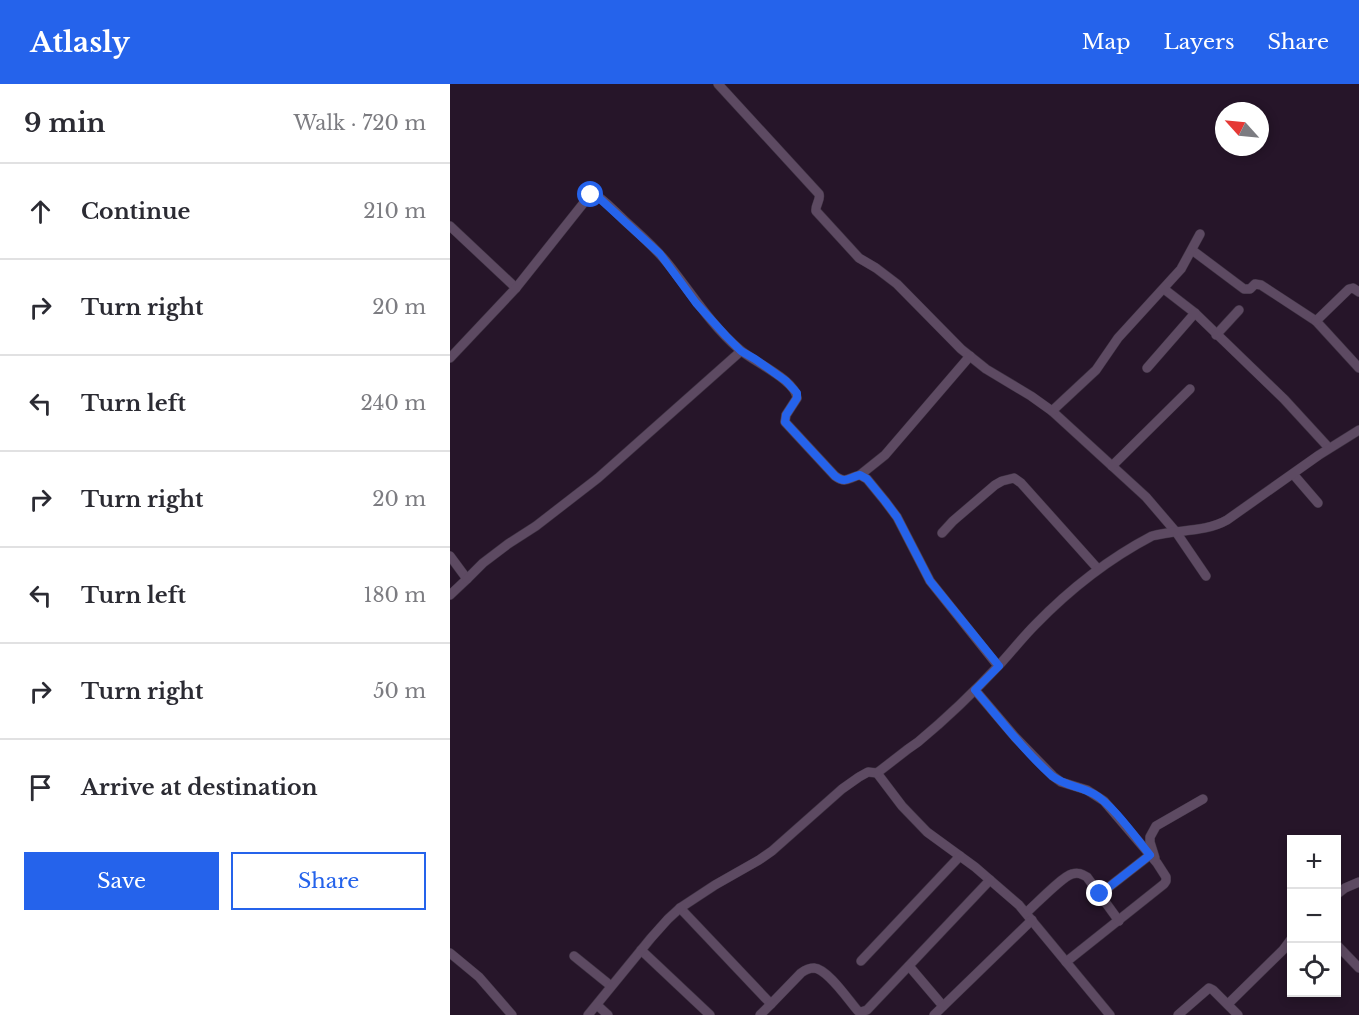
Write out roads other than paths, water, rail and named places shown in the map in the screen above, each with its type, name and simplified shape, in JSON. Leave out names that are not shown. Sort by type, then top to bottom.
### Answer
[{"type":"street","points":[[718,84],[819,194],[816,211],[859,258],[897,284],[986,369],[1052,411],[1146,497],[1176,532],[1206,576]]},
{"type":"street","points":[[450,358],[516,288],[590,195],[595,195],[660,254],[696,303],[741,351],[786,381],[797,393],[797,398],[786,415],[785,422],[840,479],[845,481],[860,475],[885,455],[970,356]]},
{"type":"street","points":[[450,226],[516,288]]},
{"type":"street","points":[[1052,411],[1096,370],[1118,338],[1181,269],[1200,234]]},
{"type":"street","points":[[1192,250],[1244,289],[1250,289],[1255,284],[1261,285],[1316,321],[1359,368]]},
{"type":"street","points":[[1316,321],[1349,289],[1353,288],[1359,292]]},
{"type":"street","points":[[1164,289],[1195,313],[1284,399],[1329,448]]},
{"type":"street","points":[[1216,335],[1239,310]]},
{"type":"street","points":[[1147,369],[1195,313]]},
{"type":"street","points":[[450,595],[483,563],[598,478],[741,351]]},
{"type":"street","points":[[1112,466],[1190,388]]},
{"type":"street","points":[[877,773],[934,729],[999,666],[1034,625],[1098,570],[1152,536],[1218,525],[1329,448],[1356,432],[1359,443]]},
{"type":"street","points":[[1293,474],[1318,503]]},
{"type":"street","points":[[860,475],[867,479],[897,517],[930,581],[999,666]]},
{"type":"street","points":[[942,533],[995,485],[1014,478],[1098,570]]},
{"type":"street","points":[[450,556],[467,579]]},
{"type":"street","points":[[975,690],[1015,737],[1053,776],[1061,782],[1087,790],[1104,801],[1157,863],[1166,877],[1164,884],[1066,962]]},
{"type":"street","points":[[588,1015],[641,950],[680,908],[766,856],[842,789],[872,771],[877,773],[915,821],[927,832],[1019,905],[1110,1015]]},
{"type":"street","points":[[1157,863],[1150,842],[1156,826],[1203,799]]},
{"type":"street","points":[[1100,894],[1150,855]]},
{"type":"street","points":[[861,961],[960,856]]},
{"type":"street","points":[[934,1015],[1070,874],[1082,874],[1087,877],[1119,921]]},
{"type":"street","points":[[760,1015],[801,973],[813,968],[824,972],[858,1011],[867,1010],[990,880]]},
{"type":"street","points":[[1341,891],[1359,882]]},
{"type":"street","points":[[680,908],[771,1004]]},
{"type":"street","points":[[1228,1004],[1288,943]]},
{"type":"street","points":[[1341,949],[1359,968]]},
{"type":"street","points":[[641,950],[710,1015]]},
{"type":"street","points":[[450,953],[479,977],[512,1015]]},
{"type":"street","points":[[574,956],[612,986]]},
{"type":"street","points":[[909,966],[943,1006]]},
{"type":"street","points":[[1178,1015],[1209,988],[1238,1015]]},
{"type":"street","points":[[597,1005],[608,1015]]}]
